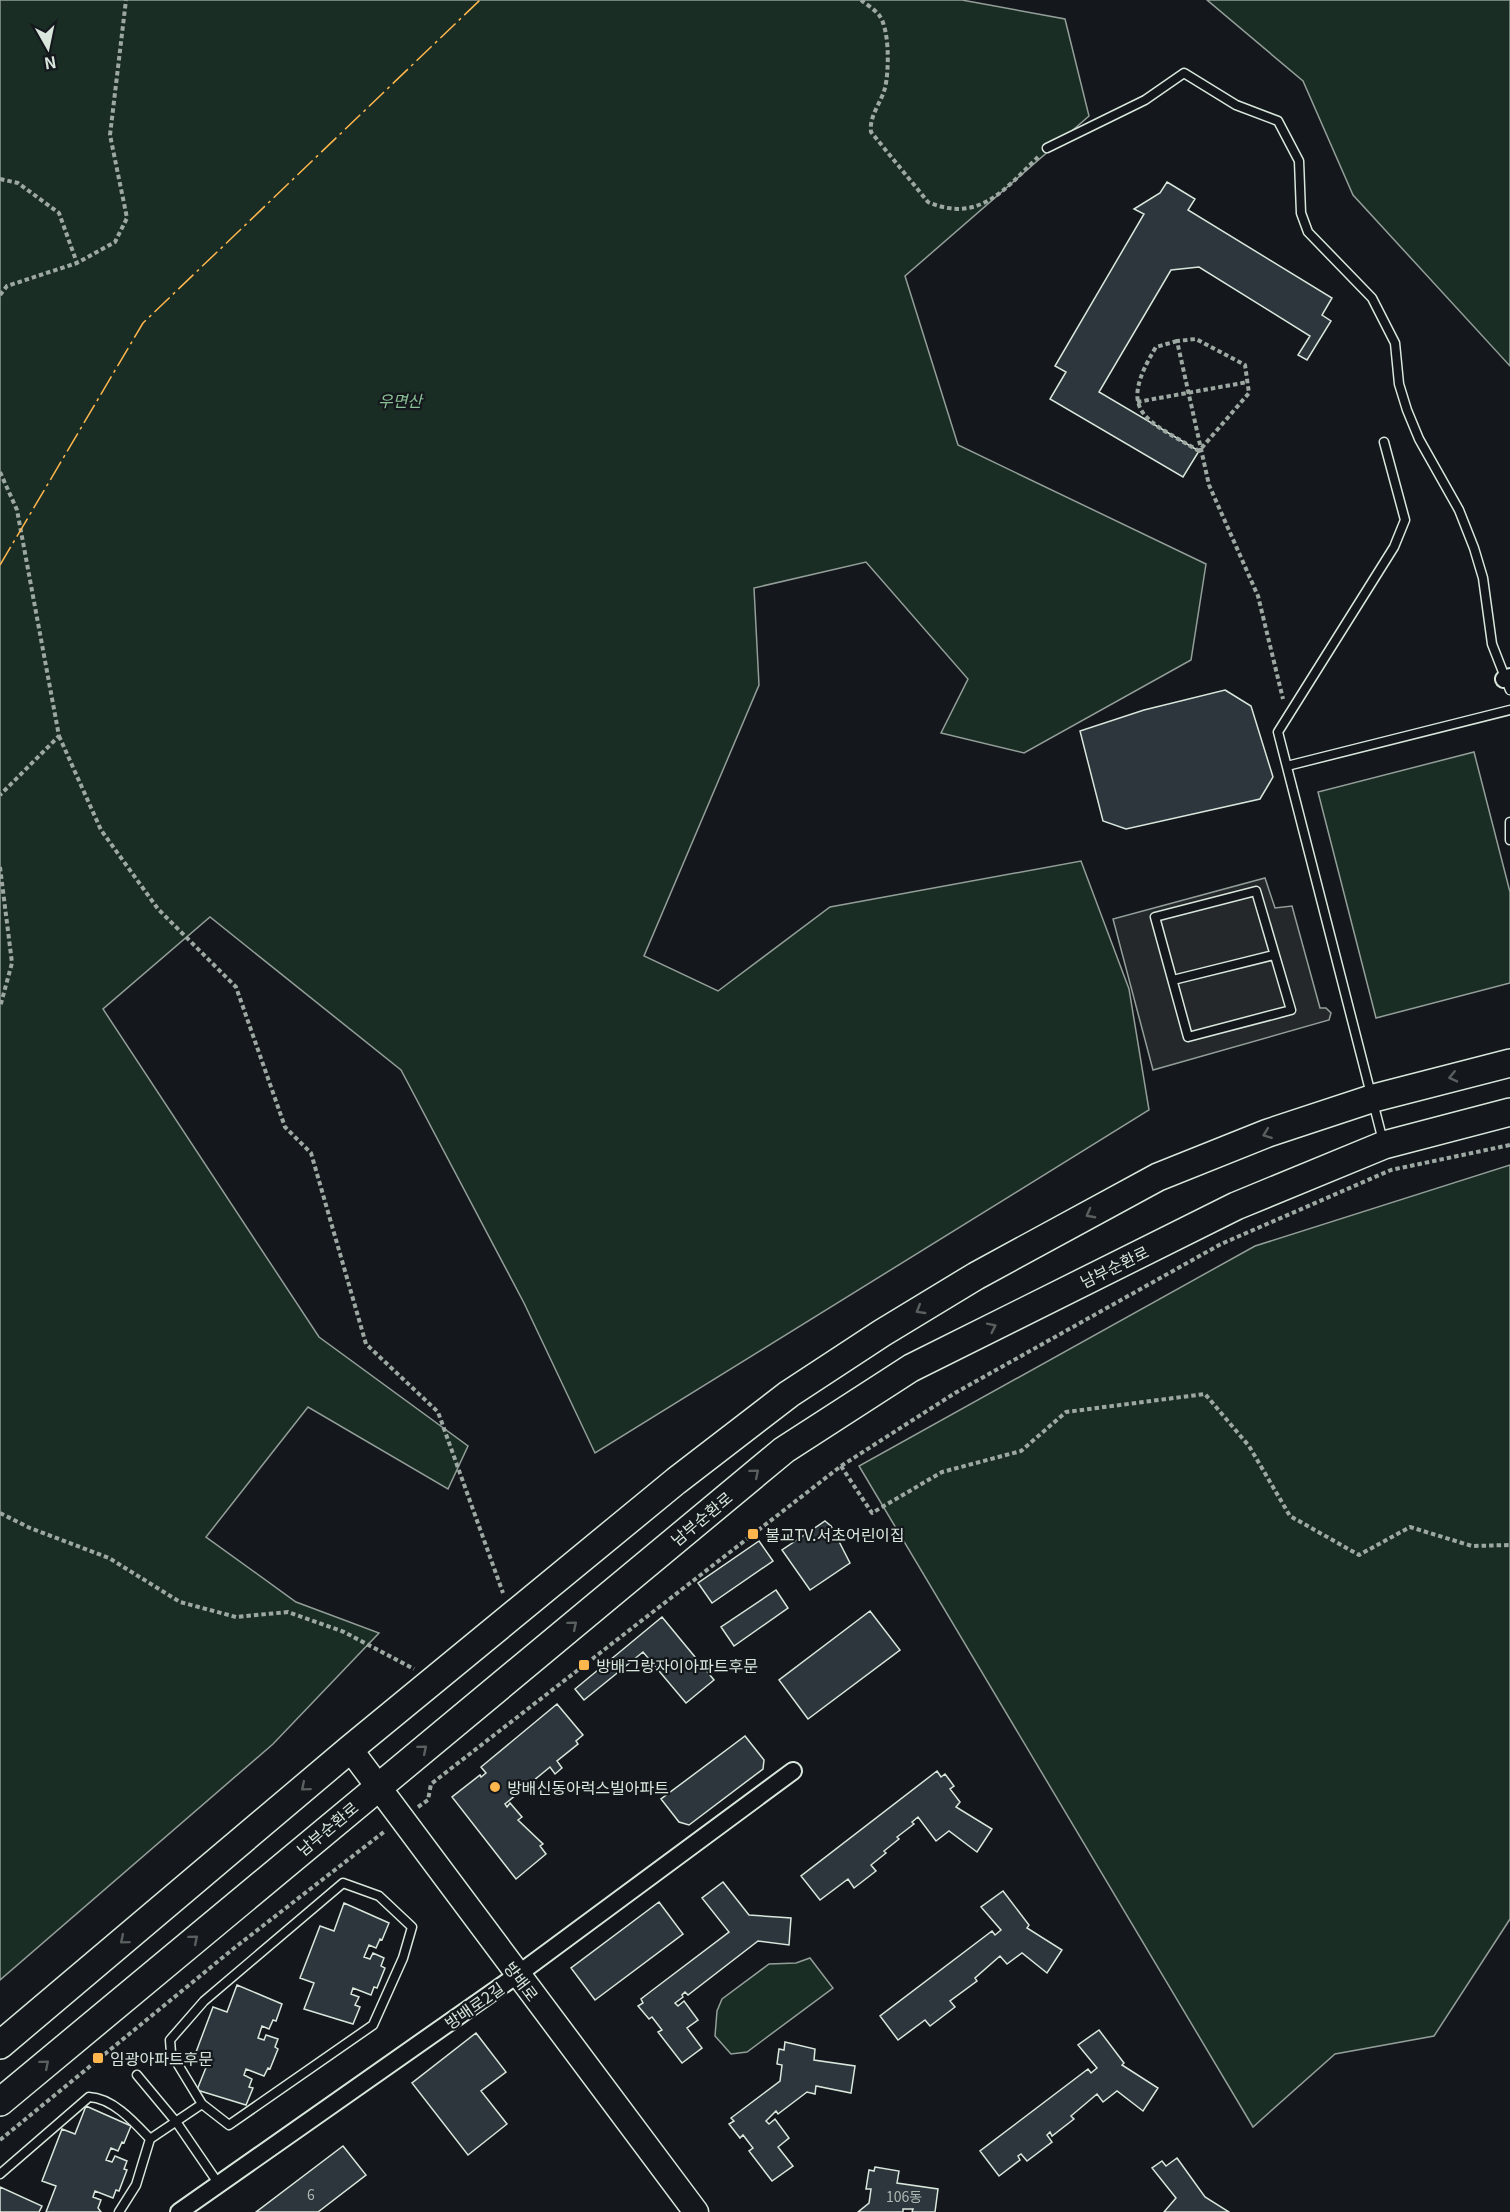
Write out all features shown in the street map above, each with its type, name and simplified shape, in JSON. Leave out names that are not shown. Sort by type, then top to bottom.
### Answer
[{"type":"main road","points":[[0,2045],[350,1749],[676,1480],[789,1394],[976,1276],[1158,1177],[1268,1133],[1374,1098],[1510,1063]]},
{"type":"main road","name":"남부순환로","points":[[0,2102],[377,1786],[784,1450],[902,1374],[1236,1206],[1384,1145],[1510,1112]]},
{"type":"main road","name":"방배로","points":[[350,1749],[696,2212]]},
{"type":"street","name":"방배로2길","points":[[179,2212],[517,1975],[793,1770]]},
{"type":"lane","points":[[1047,148],[1145,100],[1184,73],[1236,105],[1278,121],[1299,161],[1300,213],[1308,232],[1372,298],[1392,334],[1399,384],[1407,410],[1419,439],[1459,510],[1474,548],[1483,578],[1492,644],[1508,682]]},
{"type":"lane","points":[[1384,442],[1405,520],[1394,547],[1278,732],[1374,1098],[1384,1145]]},
{"type":"lane","points":[[1287,766],[1510,710]]},
{"type":"lane","points":[[1510,822],[1510,840]]},
{"type":"lane","points":[[1256,891],[1274,955],[1291,1010],[1188,1037],[1155,917],[1256,891]]},
{"type":"lane","points":[[1173,980],[1274,955]]},
{"type":"lane","points":[[343,1883],[380,1896],[412,1927],[403,1958],[373,2025],[229,2125],[202,2104],[171,2054],[170,2040],[204,2001],[343,1883]]},
{"type":"lane","points":[[137,2075],[177,2123],[218,2183]]},
{"type":"lane","points":[[0,2174],[89,2097],[100,2097],[133,2121],[150,2139]]},
{"type":"lane","points":[[119,2212],[136,2185],[150,2139],[177,2123],[202,2104]]},
{"type":"path","points":[[0,295],[7,286],[77,263],[115,242],[127,218],[110,135],[126,0]]},
{"type":"path","points":[[861,0],[879,15],[884,26],[888,68],[885,89],[870,124],[871,132],[928,202],[940,207],[961,209],[980,206],[997,197],[1047,148]]},
{"type":"path","points":[[0,179],[18,183],[59,213],[77,263]]},
{"type":"path","points":[[1196,339],[1245,365],[1249,393],[1199,451],[1146,420],[1137,402],[1142,369],[1156,347],[1196,339]]},
{"type":"path","points":[[1177,341],[1199,451],[1209,485],[1258,596],[1287,717]]},
{"type":"path","points":[[1137,402],[1248,382]]},
{"type":"path","points":[[0,472],[17,510],[59,736],[101,830],[158,909],[236,987],[285,1127],[311,1153],[366,1344],[438,1412],[512,1616]]},
{"type":"path","points":[[0,795],[59,736]]},
{"type":"path","points":[[0,867],[12,963],[0,1007]]},
{"type":"path","points":[[428,1800],[431,1784],[841,1466],[955,1393],[1221,1244],[1391,1170],[1510,1145]]},
{"type":"path","points":[[841,1466],[872,1513],[942,1472],[1021,1451],[1066,1412],[1205,1394],[1249,1446],[1290,1516],[1359,1555],[1410,1527],[1472,1546],[1510,1545]]},
{"type":"path","points":[[0,1513],[30,1528],[109,1558],[180,1602],[236,1617],[288,1612],[344,1632],[415,1670],[432,1682]]},
{"type":"path","points":[[0,2140],[215,1963],[357,1851]]},
{"type":"green space","name":"우면산","points":[[0,0],[962,0],[1065,19],[1089,116],[905,276],[958,445],[1206,564],[1191,660],[1024,753],[941,733],[968,679],[866,562],[754,588],[759,685],[644,956],[718,991],[830,907],[1081,861],[1129,989],[1149,1110],[595,1453],[524,1303],[401,1070],[210,917],[103,1009],[319,1337],[468,1446],[448,1489],[308,1407],[206,1537],[296,1602],[379,1633],[273,1744],[0,1980]]},
{"type":"green space","points":[[1207,0],[1510,0],[1510,366],[1353,195],[1303,81]]},
{"type":"green space","points":[[1474,752],[1510,892],[1510,983],[1376,1018],[1318,792]]},
{"type":"green space","points":[[1510,1165],[1510,1919],[1434,2036],[1335,2054],[1253,2127],[859,1466],[1255,1246]]},
{"type":"green space","points":[[810,1958],[833,1988],[747,2052],[731,2054],[715,2036],[717,2011],[722,1999],[769,1964],[796,1963]]},
{"type":"shaded area","points":[[1265,878],[1275,908],[1292,906],[1320,1008],[1326,1008],[1331,1013],[1329,1020],[1153,1070],[1113,919]]},
{"type":"building","points":[[1167,182],[1195,199],[1188,210],[1332,298],[1322,315],[1331,321],[1307,360],[1298,355],[1310,336],[1199,267],[1171,270],[1099,392],[1199,451],[1183,477],[1050,399],[1066,372],[1055,366],[1144,214],[1134,209],[1160,193]]},
{"type":"building","points":[[1225,690],[1251,706],[1273,777],[1260,799],[1126,829],[1103,821],[1080,731],[1144,710]]},
{"type":"building","points":[[825,1521],[831,1526],[850,1563],[810,1590],[782,1550]]},
{"type":"building","points":[[759,1541],[773,1561],[712,1603],[698,1583]]},
{"type":"building","points":[[776,1590],[788,1608],[734,1646],[721,1627]]},
{"type":"building","points":[[870,1611],[900,1650],[808,1719],[779,1680]]},
{"type":"building","points":[[662,1617],[714,1680],[686,1703],[643,1652],[584,1700],[575,1689]]},
{"type":"building","name":"방배신동아럭스빌아파트","points":[[557,1704],[583,1735],[576,1741],[578,1744],[557,1761],[562,1768],[555,1774],[550,1767],[505,1804],[507,1807],[510,1803],[522,1817],[518,1820],[543,1844],[540,1846],[546,1854],[516,1879],[452,1797],[480,1775],[481,1777],[486,1773],[481,1767]]},
{"type":"building","points":[[745,1736],[764,1760],[763,1769],[689,1825],[679,1822],[661,1799]]},
{"type":"building","points":[[937,1771],[941,1777],[945,1774],[954,1786],[950,1789],[960,1802],[956,1807],[992,1829],[977,1852],[949,1831],[936,1841],[918,1817],[912,1822],[914,1824],[897,1837],[899,1839],[884,1851],[886,1853],[871,1865],[876,1871],[854,1888],[848,1879],[820,1900],[801,1876]]},
{"type":"building","points":[[723,1882],[749,1915],[791,1918],[789,1945],[758,1941],[688,1995],[685,1992],[682,1995],[683,1997],[675,2003],[678,2006],[684,2001],[698,2020],[687,2028],[702,2048],[682,2063],[658,2032],[662,2030],[652,2017],[649,2019],[638,2006],[643,2003],[641,1999],[729,1932],[702,1898]]},
{"type":"building","points":[[1003,1891],[1029,1925],[1027,1928],[1062,1950],[1047,1973],[1022,1953],[1007,1964],[1000,1956],[975,1978],[977,1981],[950,2001],[955,2007],[930,2026],[925,2020],[898,2040],[880,2016],[992,1931],[995,1935],[1001,1930],[981,1907]]},
{"type":"building","points":[[659,1902],[683,1934],[595,2000],[571,1968]]},
{"type":"building","points":[[344,1903],[389,1923],[382,1940],[380,1939],[376,1948],[369,1945],[364,1957],[370,1959],[373,1953],[384,1958],[381,1966],[385,1968],[377,1988],[374,1987],[371,1995],[353,1988],[351,1994],[359,1997],[355,2005],[360,2007],[353,2024],[304,2009],[314,1983],[300,1978],[320,1926],[334,1931]]},
{"type":"building","points":[[237,1985],[282,2004],[276,2021],[273,2020],[269,2029],[262,2026],[258,2038],[264,2040],[266,2035],[278,2039],[275,2047],[278,2049],[270,2069],[268,2068],[264,2076],[246,2069],[244,2075],[252,2079],[249,2087],[253,2088],[246,2105],[197,2090],[207,2065],[193,2060],[213,2007],[227,2012]]},
{"type":"building","points":[[1099,2030],[1124,2063],[1122,2065],[1158,2088],[1143,2111],[1117,2091],[1103,2102],[1097,2094],[1071,2116],[1074,2119],[1052,2136],[1050,2132],[1047,2135],[1052,2142],[1027,2161],[1021,2154],[1018,2156],[1020,2160],[999,2176],[980,2151],[1088,2069],[1091,2073],[1097,2068],[1078,2045]]},
{"type":"building","points":[[476,2033],[506,2072],[481,2091],[507,2124],[468,2155],[412,2083]]},
{"type":"building","points":[[785,2042],[815,2049],[814,2060],[855,2066],[851,2093],[816,2086],[815,2094],[807,2092],[778,2114],[776,2111],[766,2121],[769,2124],[775,2119],[789,2138],[778,2147],[793,2166],[772,2181],[749,2151],[753,2148],[743,2135],[740,2138],[729,2124],[734,2121],[731,2118],[780,2081],[782,2065],[777,2064],[779,2049],[784,2050]]},
{"type":"building","points":[[86,2106],[131,2126],[124,2143],[122,2142],[118,2151],[111,2148],[106,2160],[112,2162],[115,2156],[127,2161],[124,2169],[127,2170],[119,2191],[116,2190],[113,2198],[95,2191],[93,2197],[101,2200],[98,2208],[101,2212],[46,2212],[56,2186],[42,2181],[62,2129],[75,2134]]},
{"type":"building","points":[[343,2146],[366,2175],[318,2212],[256,2212]]},
{"type":"building","points":[[1177,2158],[1205,2197],[1229,2212],[1164,2212],[1176,2198],[1152,2168],[1162,2161],[1166,2166]]},
{"type":"building","points":[[875,2167],[899,2171],[897,2183],[938,2189],[935,2212],[912,2212],[913,2209],[903,2209],[903,2212],[858,2212],[869,2203],[871,2189],[866,2189],[869,2170],[874,2171]]},
{"type":"building","points":[[0,2187],[42,2206],[39,2212],[0,2212]]},
{"type":"power","points":[[0,565],[143,323],[480,0]]},
{"type":"place","name":"불교TV.서초어린이집","points":[[753,1534]]},
{"type":"place","name":"방배그랑자이아파트후문","points":[[584,1665]]},
{"type":"place","name":"방배신동아럭스빌아파트","points":[[495,1787]]},
{"type":"place","name":"임광아파트후문","points":[[98,2058]]}]
